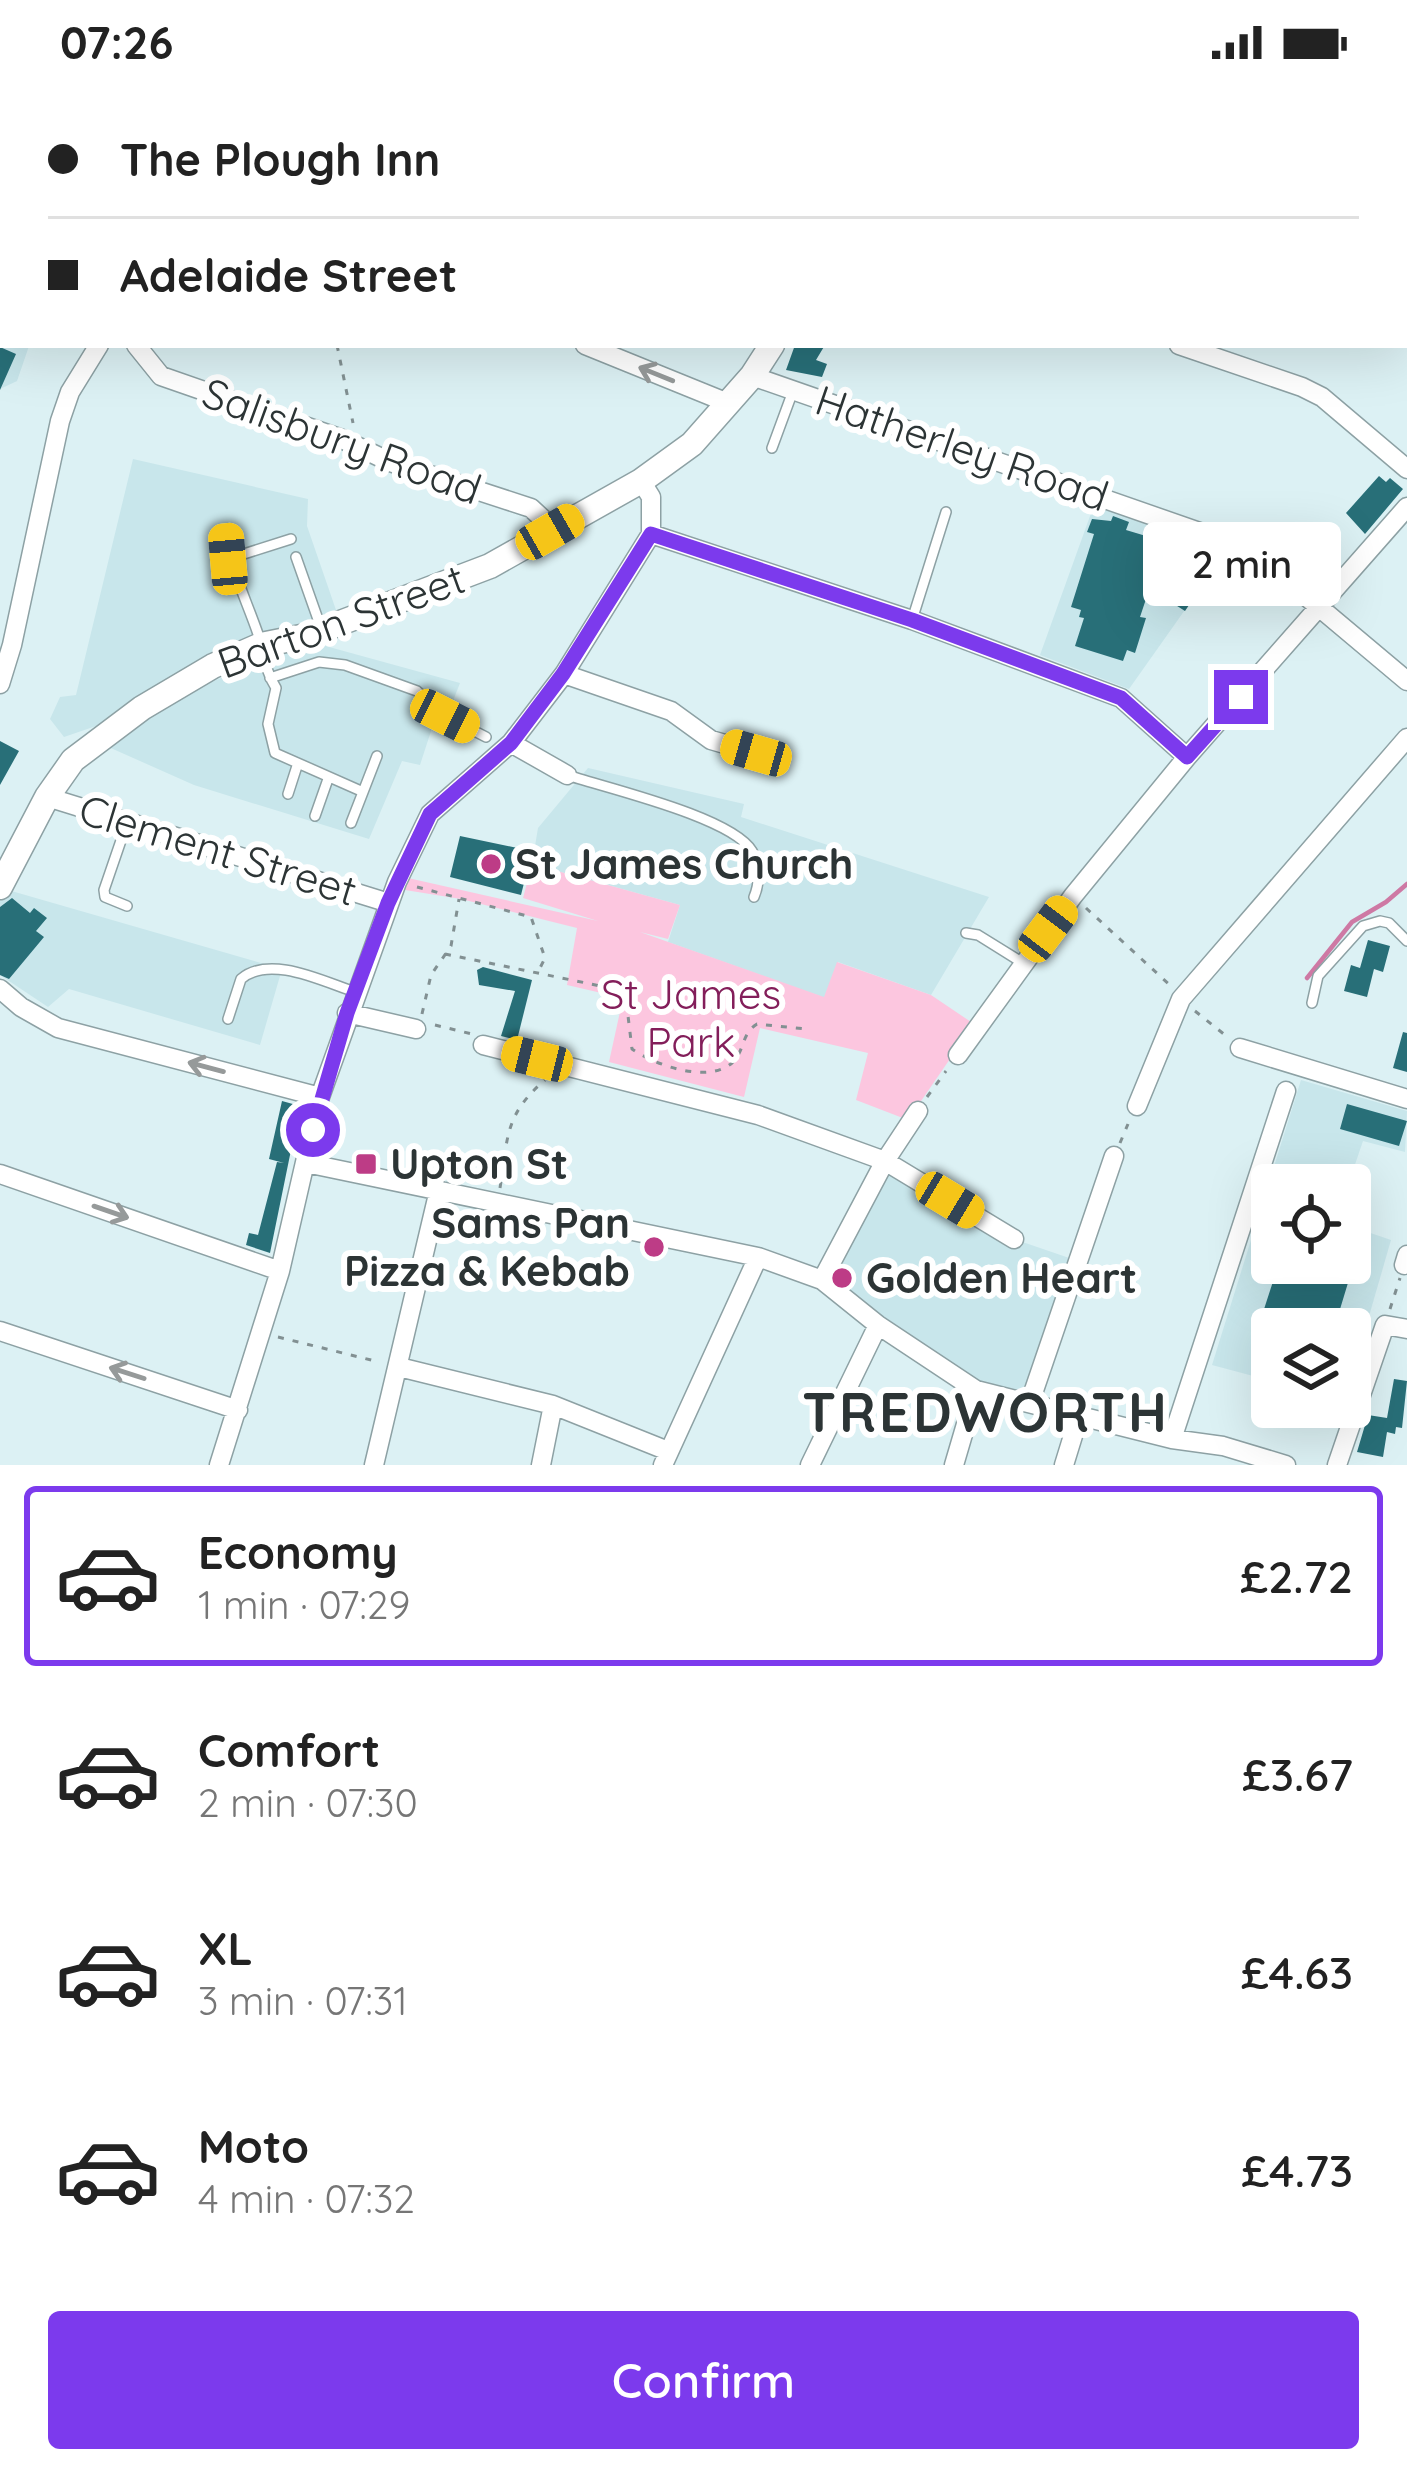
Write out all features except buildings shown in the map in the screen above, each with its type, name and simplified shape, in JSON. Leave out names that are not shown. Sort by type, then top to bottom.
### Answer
[{"type":"main road","name":"Barton Street","points":[[0,887],[47,797],[73,760],[142,708],[213,666],[261,645],[322,630],[490,566],[640,481],[692,444],[752,376],[770,348]]},
{"type":"street","points":[[0,684],[60,421],[90,348]]},
{"type":"street","name":"Salisbury Road","points":[[138,348],[161,376],[342,439],[390,462],[531,508],[550,532]]},
{"type":"street","points":[[591,348],[728,403]]},
{"type":"street","points":[[1188,348],[1322,397],[1407,470]]},
{"type":"street","name":"Hatherley Road","points":[[752,376],[1228,539],[1251,550],[1407,681]]},
{"type":"street","points":[[219,1465],[280,1271],[320,1097],[388,903],[430,814],[511,743],[563,674],[651,534],[651,497],[640,481]]},
{"type":"street","points":[[958,1055],[1072,896],[1407,507]]},
{"type":"street","points":[[651,534],[912,620],[1121,698],[1187,757]]},
{"type":"street","points":[[563,674],[671,711],[711,740],[756,753]]},
{"type":"street","points":[[1136,1106],[1181,999],[1407,737]]},
{"type":"street","points":[[511,743],[567,775]]},
{"type":"street","name":"Clement Street","points":[[47,797],[388,903]]},
{"type":"street","points":[[0,989],[58,1028],[320,1097]]},
{"type":"street","points":[[347,1013],[419,1025]]},
{"type":"street","points":[[483,1045],[758,1115],[885,1161],[1014,1239]]},
{"type":"street","points":[[1240,1048],[1407,1099]]},
{"type":"street","points":[[1172,1439],[1286,1091]]},
{"type":"street","points":[[821,1280],[885,1161],[918,1111]]},
{"type":"street","points":[[1030,1402],[1114,1156]]},
{"type":"street","points":[[306,1162],[758,1257],[821,1280],[878,1325],[976,1390],[1080,1413],[1221,1456],[1286,1465]]},
{"type":"street","points":[[0,1174],[280,1271]]},
{"type":"street","points":[[374,1465],[439,1190]]},
{"type":"street","points":[[398,1367],[553,1405],[666,1458],[758,1257]]},
{"type":"street","points":[[810,1465],[878,1325]]},
{"type":"street","points":[[1337,1465],[1385,1325],[1407,1329]]},
{"type":"street","points":[[0,1331],[238,1410]]},
{"type":"street","points":[[954,1465],[976,1390]]},
{"type":"street","points":[[541,1465],[553,1405]]},
{"type":"street","points":[[1064,1465],[1080,1413]]},
{"type":"lane","points":[[772,448],[794,391]]},
{"type":"lane","points":[[912,620],[946,512]]},
{"type":"lane","points":[[226,531],[228,559],[261,645],[263,668],[277,688],[268,724],[272,747],[283,760],[362,791]]},
{"type":"lane","points":[[228,559],[291,539]]},
{"type":"lane","points":[[296,557],[322,630]]},
{"type":"lane","points":[[270,678],[319,662],[345,665],[417,691],[445,716],[486,736]]},
{"type":"lane","points":[[350,823],[377,756]]},
{"type":"lane","points":[[288,794],[297,766]]},
{"type":"lane","points":[[567,775],[693,814],[742,841],[752,851],[758,874],[754,897]]},
{"type":"lane","points":[[316,816],[328,779]]},
{"type":"lane","points":[[127,823],[104,890],[105,898],[127,906]]},
{"type":"lane","points":[[1312,1004],[1318,976],[1363,926],[1389,923],[1407,941]]},
{"type":"lane","points":[[966,933],[979,934],[1023,963]]},
{"type":"lane","points":[[228,1019],[242,979],[256,970],[294,973],[355,992]]},
{"type":"path","points":[[338,348],[355,420],[342,439]]},
{"type":"path","points":[[398,882],[531,917],[545,958],[538,972]]},
{"type":"path","points":[[1072,896],[1240,1048]]},
{"type":"path","points":[[459,897],[451,946],[431,975],[419,1025],[483,1036],[483,1045]]},
{"type":"path","points":[[445,954],[625,991],[632,1049],[668,1066],[702,1072],[728,1066],[740,1052],[745,1034],[757,1024],[806,1029]]},
{"type":"path","points":[[918,1111],[958,1055]]},
{"type":"path","points":[[498,1202],[511,1121],[521,1100],[547,1078],[537,1059]]},
{"type":"path","points":[[1114,1156],[1136,1106]]},
{"type":"path","points":[[1385,1325],[1406,1260]]},
{"type":"path","points":[[261,1333],[398,1367]]},
{"type":"shaded area","points":[[0,348],[28,348],[17,381],[0,389]]},
{"type":"shaded area","points":[[133,459],[308,499],[307,526],[336,610],[196,666],[99,725],[64,737],[50,719],[60,697],[76,695]]},
{"type":"shaded area","points":[[1094,505],[1202,539],[1191,574],[1204,583],[1129,689],[1040,655]]},
{"type":"shaded area","points":[[311,642],[460,683],[451,706],[451,732],[432,728],[420,765],[402,761],[369,839],[194,785],[104,745],[201,686]]},
{"type":"shaded area","points":[[588,768],[744,804],[741,817],[989,897],[931,995],[838,962],[825,998],[668,942],[680,905],[532,864],[538,828]]},
{"type":"shaded area","points":[[8,890],[282,969],[260,1045],[69,989],[48,1007],[0,975],[0,899]]},
{"type":"shaded area","points":[[1301,1080],[1407,1111],[1405,1152],[1363,1141],[1355,1164],[1275,1164]]},
{"type":"shaded area","points":[[885,1161],[1014,1239],[1078,1261],[1030,1402],[976,1390],[822,1280]]},
{"type":"shaded area","points":[[1371,1233],[1391,1240],[1371,1309],[1251,1308],[1251,1375],[1212,1365],[1251,1240],[1251,1284],[1371,1284]]},
{"type":"green space","name":"St James Park","points":[[532,864],[680,905],[668,939],[640,932],[824,997],[837,962],[931,995],[974,1024],[908,1120],[856,1100],[868,1053],[760,1028],[744,1097],[609,1062],[623,998],[567,985],[577,928],[405,890],[408,878],[598,921],[523,898]]},
{"type":"waterway","points":[[1307,978],[1352,922],[1407,884]]},
{"type":"place","name":"St James Church","points":[[491,864]]},
{"type":"place","name":"Upton St","points":[[366,1164]]},
{"type":"place","name":"Sams Pan Pizza & Kebab","points":[[654,1247]]},
{"type":"place","name":"Golden Heart","points":[[842,1278]]},
{"type":"district","name":"TREDWORTH","points":[[986,1413]]},
{"type":"route","points":[[313,1130],[347,1013],[388,903],[430,814],[511,743],[563,674],[651,534],[912,620],[1121,698],[1187,757],[1241,697]]}]
